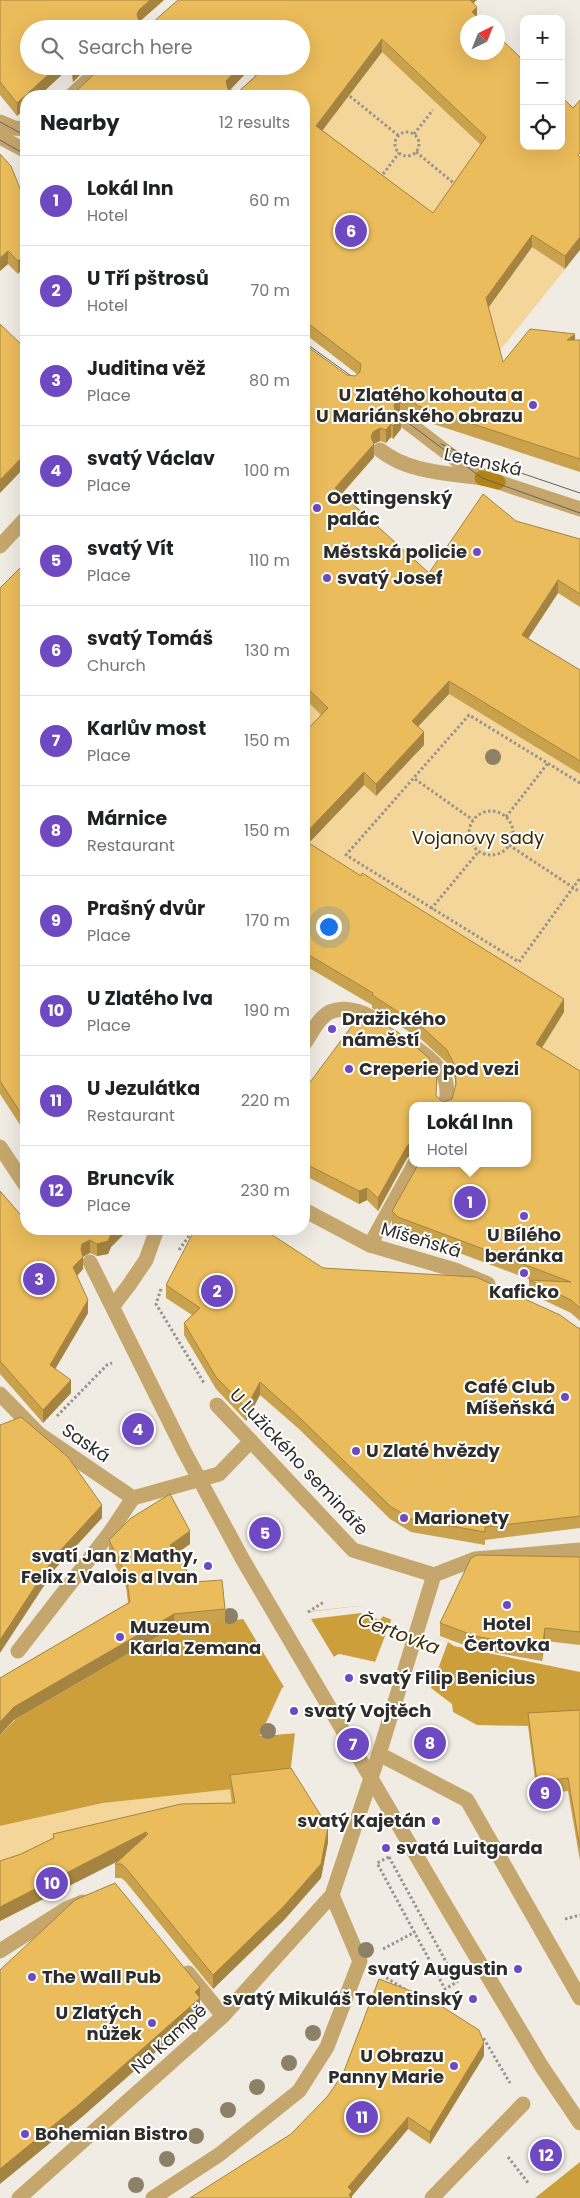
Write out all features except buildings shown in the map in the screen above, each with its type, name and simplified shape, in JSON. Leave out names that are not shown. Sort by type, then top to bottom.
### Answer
[{"type":"street","points":[[77,90],[93,75]]},
{"type":"street","points":[[0,122],[20,128]]},
{"type":"street","points":[[0,137],[20,148]]},
{"type":"street","points":[[403,420],[467,468],[498,482]]},
{"type":"street","name":"Letenská","points":[[380,450],[409,467],[482,478],[580,509]]},
{"type":"street","points":[[0,546],[20,524]]},
{"type":"street","points":[[310,1035],[322,1018],[330,1012],[340,1009],[353,1010],[373,1018],[388,1028]]},
{"type":"street","points":[[403,1039],[433,1060],[441,1070],[446,1082],[445,1102]]},
{"type":"street","points":[[0,1147],[20,1177]]},
{"type":"street","points":[[370,1245],[413,1167]]},
{"type":"street","name":"Míšeňská","points":[[310,1213],[370,1245],[455,1270],[499,1289]]},
{"type":"street","points":[[113,1306],[130,1285],[146,1260],[155,1235]]},
{"type":"street","points":[[90,1262],[184,1451],[243,1560],[542,2067],[580,2123]]},
{"type":"street","name":"Saská","points":[[0,1394],[39,1434],[133,1498]]},
{"type":"street","name":"U Lužického semináře","points":[[217,1405],[353,1550],[434,1576]]},
{"type":"street","points":[[18,1651],[111,1531],[133,1498],[219,1474],[251,1441]]},
{"type":"street","points":[[434,1576],[475,1559],[580,1550]]},
{"type":"street","name":"Na Kampě","points":[[19,2198],[223,2016],[332,1895],[379,1754],[398,1686],[434,1576]]},
{"type":"street","points":[[379,1754],[468,1800],[580,1998]]},
{"type":"street","points":[[0,1951],[66,1909],[100,1895]]},
{"type":"street","points":[[153,2198],[220,2154],[299,2091],[327,2047],[360,1961],[332,1895]]},
{"type":"street","points":[[178,1961],[223,2016]]},
{"type":"street","points":[[432,2198],[523,2104]]},
{"type":"path","points":[[343,90],[399,136]]},
{"type":"path","points":[[414,134],[433,110]]},
{"type":"path","points":[[406,132],[414,134],[419,141],[416,152],[406,156],[399,153],[396,146],[399,136],[406,132]]},
{"type":"path","points":[[416,152],[460,188]]},
{"type":"path","points":[[379,180],[399,153]]},
{"type":"path","points":[[580,783],[470,715],[346,855],[518,962],[580,878]]},
{"type":"path","points":[[506,818],[548,763]]},
{"type":"path","points":[[415,779],[473,820]]},
{"type":"path","points":[[489,811],[498,812],[506,818],[513,831],[509,845],[500,853],[495,854],[484,854],[474,847],[469,831],[473,820],[480,814],[489,811]]},
{"type":"path","points":[[509,845],[580,892]]},
{"type":"path","points":[[431,909],[479,851]]},
{"type":"path","name":"U Lužického semináře","points":[[156,1304],[217,1405]]},
{"type":"path","points":[[53,1420],[107,1365]]},
{"type":"path","points":[[308,1612],[324,1602]]},
{"type":"path","points":[[389,1856],[377,1863],[446,1989],[457,1982]]},
{"type":"path","points":[[360,1961],[415,1932]]},
{"type":"path","points":[[360,1961],[410,1992]]},
{"type":"path","points":[[476,2034],[484,2039],[523,2104]]},
{"type":"path","points":[[523,2176],[529,2184]]},
{"type":"green space","points":[[382,52],[489,151],[436,230],[317,141],[325,124],[330,121],[328,120]]},
{"type":"green space","points":[[532,247],[563,268],[566,268],[490,363],[479,320]]},
{"type":"green space","name":"Vojanovy sady","points":[[449,694],[580,774],[580,1084],[536,1057],[564,1012],[310,852],[310,842],[364,785],[376,796],[424,745],[412,733]]},
{"type":"green space","points":[[310,704],[328,721],[310,740]]},
{"type":"green space","points":[[230,1789],[235,1817],[0,1876],[0,1826],[103,1803]]},
{"type":"water","name":"Čertovka","points":[[357,1606],[454,1646],[580,1672],[580,1723],[527,1726],[477,1725],[453,1712],[452,1704],[431,1688],[373,1667],[375,1662],[339,1654],[282,1688],[260,1736],[295,1733],[289,1783],[103,1803],[0,1826],[0,1735],[16,1719],[174,1627]]},
{"type":"water","points":[[580,2162],[580,2198],[535,2198]]},
{"type":"pier","points":[[357,1606],[384,1615],[380,1620],[361,1613],[311,1619],[334,1657],[339,1654],[375,1662],[392,1618],[448,1642],[431,1688],[373,1668],[372,1670],[371,1664],[339,1657],[284,1690],[264,1733],[295,1730],[297,1733],[260,1736],[284,1687],[242,1617]]},
{"type":"tram line","points":[[0,122],[20,133]]},
{"type":"tram line","points":[[0,140],[20,152]]},
{"type":"tram line","points":[[310,346],[354,378]]},
{"type":"tram line","points":[[403,419],[482,478],[580,513]]},
{"type":"tram line","points":[[441,444],[459,452],[580,493]]},
{"type":"place","name":"svatý Tomáš","points":[[351,231]]},
{"type":"place","name":"U Zlatého kohouta a U Mariánského obrazu","points":[[533,405]]},
{"type":"place","name":"Oettingenský palác","points":[[317,508]]},
{"type":"place","name":"Městská policie","points":[[477,552]]},
{"type":"place","name":"svatý Josef","points":[[327,578]]},
{"type":"place","name":"Dražického náměstí","points":[[332,1029]]},
{"type":"place","name":"Creperie pod vezi","points":[[349,1069]]},
{"type":"place","name":"Lokál Inn","points":[[470,1202]]},
{"type":"place","name":"U Bílého beránka","points":[[524,1216]]},
{"type":"place","name":"Kaficko","points":[[524,1273]]},
{"type":"place","name":"Juditina věž","points":[[39,1279]]},
{"type":"place","name":"U Tří pštrosů","points":[[217,1291]]},
{"type":"place","name":"Café Club Míšeňská","points":[[565,1397]]},
{"type":"place","name":"svatý Václav","points":[[138,1429]]},
{"type":"place","name":"U Zlaté hvězdy","points":[[356,1451]]},
{"type":"place","name":"Marionety","points":[[404,1518]]},
{"type":"place","name":"svatý Vít","points":[[265,1533]]},
{"type":"place","name":"svatí Jan z Mathy, Felix z Valois a Ivan","points":[[208,1566]]},
{"type":"place","name":"Hotel Čertovka","points":[[507,1605]]},
{"type":"place","name":"Muzeum Karla Zemana","points":[[120,1637]]},
{"type":"place","name":"svatý Filip Benicius","points":[[349,1678]]},
{"type":"place","name":"svatý Vojtěch","points":[[294,1711]]},
{"type":"place","name":"Márnice","points":[[430,1743]]},
{"type":"place","name":"Karlův most","points":[[353,1744]]},
{"type":"place","name":"Prašný dvůr","points":[[545,1793]]},
{"type":"place","name":"svatý Kajetán","points":[[436,1821]]},
{"type":"place","name":"svatá Luitgarda","points":[[386,1848]]},
{"type":"place","name":"U Zlatého lva","points":[[52,1883]]},
{"type":"place","name":"svatý Augustin","points":[[518,1969]]},
{"type":"place","name":"The Wall Pub","points":[[32,1977]]},
{"type":"place","name":"svatý Mikuláš Tolentinský","points":[[473,1999]]},
{"type":"place","name":"U Zlatých nůžek","points":[[152,2023]]},
{"type":"place","name":"U Obrazu Panny Marie","points":[[454,2066]]},
{"type":"place","name":"U Jezulátka","points":[[362,2117]]},
{"type":"place","name":"Bohemian Bistro","points":[[25,2134]]},
{"type":"place","name":"Bruncvík","points":[[546,2155]]}]
